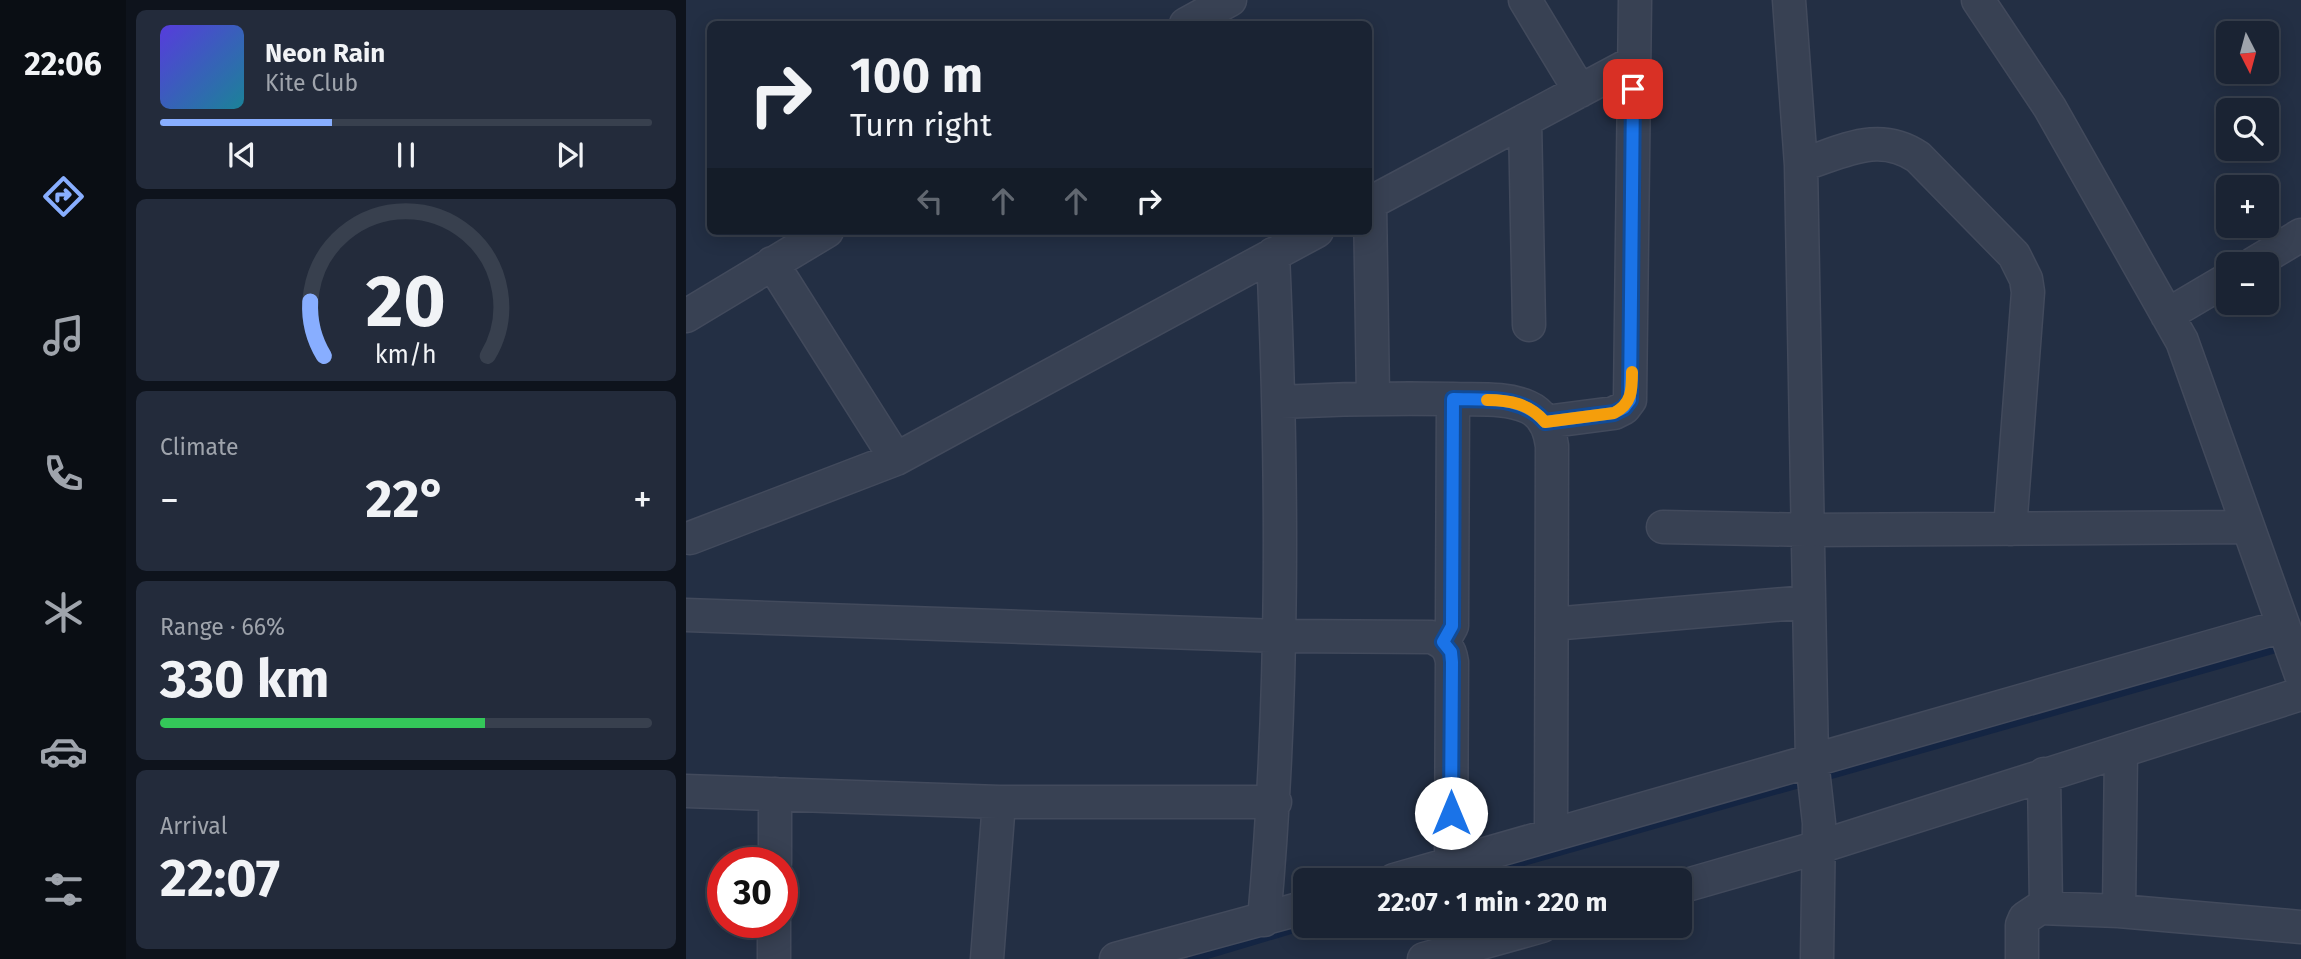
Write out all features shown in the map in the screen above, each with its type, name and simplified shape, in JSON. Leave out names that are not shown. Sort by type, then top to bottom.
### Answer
[{"type":"street","points":[[1191,21],[1230,0]]},
{"type":"street","points":[[1525,0],[1580,91]]},
{"type":"street","points":[[1545,422],[1614,413],[1624,408],[1630,400],[1635,0]]},
{"type":"street","points":[[1789,0],[1801,165],[1809,530],[1808,602],[1813,768],[1819,835],[1817,959]]},
{"type":"street","points":[[1979,0],[2050,108],[2182,341],[2301,673]]},
{"type":"street","points":[[1372,201],[1633,62]]},
{"type":"street","points":[[1525,120],[1529,325]]},
{"type":"street","points":[[1801,165],[1875,142],[1904,147],[1918,157],[2014,255],[2021,266],[2028,292],[2010,528]]},
{"type":"street","points":[[686,316],[820,235]]},
{"type":"street","points":[[690,538],[896,459],[1309,235]]},
{"type":"street","points":[[1370,235],[1373,397]]},
{"type":"street","points":[[2274,252],[2301,236]]},
{"type":"street","points":[[1264,920],[1275,802],[1280,636],[1279,402],[1273,254]]},
{"type":"street","points":[[772,263],[896,459]]},
{"type":"street","points":[[2167,315],[2216,286]]},
{"type":"street","points":[[1279,402],[1373,397],[1505,400],[1528,407],[1545,422],[1551,433],[1552,446],[1551,835]]},
{"type":"street","points":[[1443,642],[1452,626],[1453,399]]},
{"type":"street","points":[[1663,527],[1809,530],[2248,527]]},
{"type":"street","points":[[1552,625],[1808,602]]},
{"type":"street","points":[[686,615],[1280,636],[1432,638],[1443,642],[1451,652],[1452,662],[1451,863]]},
{"type":"street","points":[[1434,868],[1551,835],[1813,768],[2285,631]]},
{"type":"street","points":[[1692,883],[1819,835],[2044,774],[2301,694]]},
{"type":"street","points":[[2119,911],[2121,751]]},
{"type":"street","points":[[2044,774],[2046,908]]},
{"type":"street","points":[[686,791],[999,802],[1275,802]]},
{"type":"street","points":[[775,794],[775,847]]},
{"type":"street","points":[[987,959],[999,802]]},
{"type":"street","points":[[2022,959],[2025,918],[2040,908],[2119,911],[2301,927]]},
{"type":"street","points":[[1116,959],[1293,911]]},
{"type":"street","points":[[774,938],[774,959]]},
{"type":"street","points":[[1424,959],[1499,938]]},
{"type":"waterway","points":[[1500,868],[2285,646]]},
{"type":"waterway","points":[[1192,959],[1293,929]]},
{"type":"slow traffic","points":[[1487,400],[1505,400],[1528,407],[1538,413],[1545,422],[1614,413],[1624,408],[1630,400],[1632,372]]},
{"type":"route","points":[[1451,813],[1452,662],[1451,652],[1443,642],[1452,626],[1453,399],[1505,400],[1528,407],[1538,413],[1545,422],[1614,413],[1624,408],[1630,400],[1633,89]]}]
